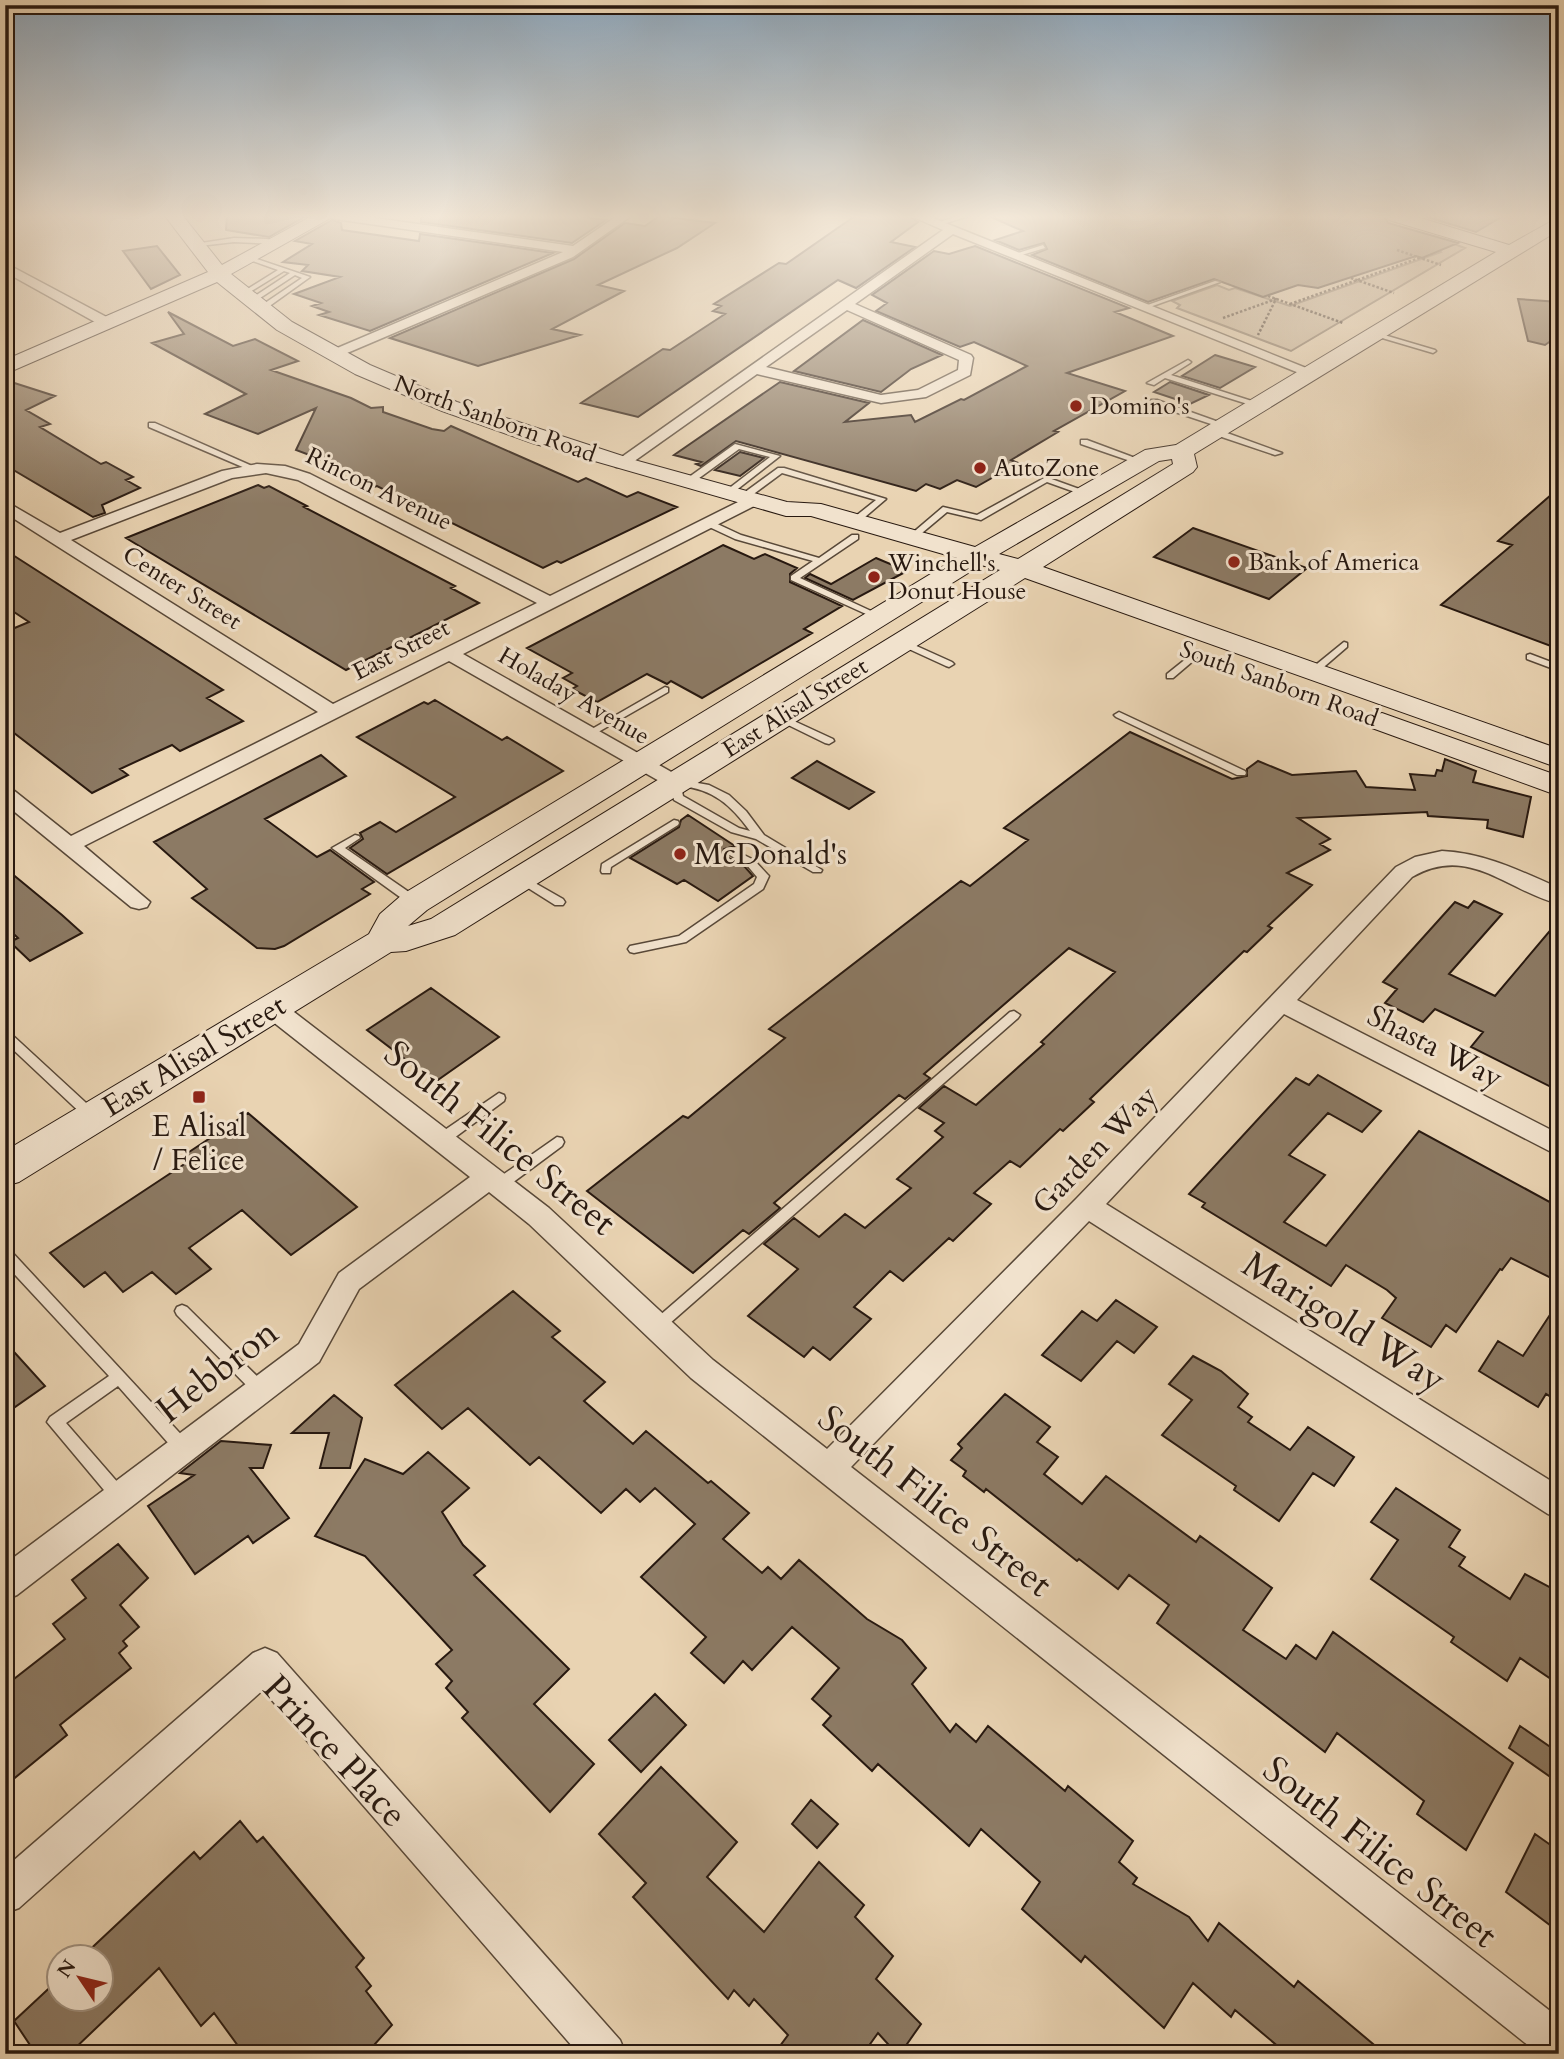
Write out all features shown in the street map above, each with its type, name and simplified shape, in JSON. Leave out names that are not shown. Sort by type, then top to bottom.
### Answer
[{"type":"main road","points":[[5,368],[135,312]]},
{"type":"main road","name":"North Sanborn Road","points":[[267,312],[333,355],[486,421],[621,464],[786,509],[798,521],[913,536],[969,562]]},
{"type":"main road","name":"East Alisal Street","points":[[383,941],[392,922],[415,902],[640,762],[969,562],[1156,454],[1182,451],[1410,312]]},
{"type":"main road","name":"East Alisal Street","points":[[5,1171],[383,941],[406,939],[443,927],[1185,467],[1182,451]]},
{"type":"main road","name":"North Sanborn Road","points":[[855,529],[1010,575]]},
{"type":"main road","name":"South Sanborn Road","points":[[1010,575],[1197,653],[1559,787]]},
{"type":"main road","name":"South Sanborn Road","points":[[1010,575],[1315,670],[1559,759]]},
{"type":"street","points":[[87,312],[109,324]]},
{"type":"street","points":[[333,355],[432,312]]},
{"type":"street","points":[[621,464],[834,312]]},
{"type":"street","points":[[755,369],[881,399],[921,394],[965,372],[966,358],[863,312]]},
{"type":"street","points":[[1158,312],[1309,372]]},
{"type":"street","name":"Rincon Avenue","points":[[60,539],[212,479],[255,469],[291,471],[551,603]]},
{"type":"street","name":"East Street","points":[[71,844],[708,523],[742,497]]},
{"type":"street","name":"Center Street","points":[[5,506],[332,712]]},
{"type":"street","name":"Holaday Avenue","points":[[448,653],[675,782]]},
{"type":"street","points":[[5,793],[139,902]]},
{"type":"street","name":"Garden Way","points":[[829,1468],[1283,1003],[1404,872],[1423,860],[1434,857],[1463,858],[1559,897]]},
{"type":"street","name":"Shasta Way","points":[[1283,1003],[1559,1146]]},
{"type":"street","name":"South Filice Street","points":[[272,1008],[495,1181],[578,1251],[702,1369],[1559,2044]]},
{"type":"street","name":"Hebbron","points":[[5,1584],[309,1353],[349,1281],[495,1181]]},
{"type":"street","name":"Marigold Way","points":[[1087,1206],[1559,1504]]},
{"type":"street","name":"Prince Place","points":[[5,1894],[265,1665],[606,2054]]},
{"type":"lane","points":[[1374,334],[1433,351]]},
{"type":"lane","points":[[1151,383],[1188,362]]},
{"type":"lane","points":[[1164,375],[1258,404]]},
{"type":"lane","points":[[1154,402],[1279,453]]},
{"type":"lane","points":[[152,425],[255,469]]},
{"type":"lane","points":[[1084,442],[1142,462]]},
{"type":"lane","points":[[688,482],[738,446],[776,456],[742,497]]},
{"type":"lane","points":[[742,497],[781,470],[882,499],[821,561],[794,578],[880,617]]},
{"type":"lane","points":[[913,536],[946,509],[978,518],[1046,479],[1089,494]]},
{"type":"lane","points":[[708,523],[738,537],[821,561]]},
{"type":"lane","points":[[901,642],[949,664]]},
{"type":"lane","points":[[1315,670],[1344,645]]},
{"type":"lane","points":[[1170,676],[1197,653]]},
{"type":"lane","points":[[1530,657],[1559,668]]},
{"type":"lane","points":[[590,733],[665,690]]},
{"type":"lane","points":[[1119,715],[1241,773]]},
{"type":"lane","points":[[781,718],[830,741]]},
{"type":"lane","points":[[760,838],[733,801],[701,783],[675,782],[678,798],[735,830],[760,838],[817,870]]},
{"type":"lane","points":[[606,871],[606,866],[674,823]]},
{"type":"lane","points":[[355,838],[338,848],[415,902]]},
{"type":"lane","points":[[634,949],[682,939],[759,886],[763,876],[758,869],[730,851]]},
{"type":"lane","points":[[521,879],[559,902]]},
{"type":"lane","points":[[656,1327],[1014,1015]]},
{"type":"lane","points":[[5,1035],[93,1117]]},
{"type":"lane","points":[[441,1140],[499,1098]]},
{"type":"lane","points":[[495,1181],[557,1142]]},
{"type":"lane","points":[[5,1254],[184,1448]]},
{"type":"lane","points":[[182,1311],[261,1390]]},
{"type":"lane","points":[[119,1377],[55,1422],[120,1497]]},
{"type":"path","points":[[1220,319],[1239,312]]},
{"type":"path","points":[[1255,341],[1269,312]]},
{"type":"path","points":[[1313,312],[1343,323]]},
{"type":"shaded area","points":[[1188,312],[1357,312],[1291,351]]},
{"type":"building","points":[[168,312],[233,346],[255,339],[298,361],[271,370],[351,398],[371,408],[383,407],[383,412],[432,429],[444,431],[451,426],[578,482],[586,478],[627,497],[638,492],[677,507],[561,563],[557,561],[543,568],[328,462],[296,450],[316,408],[258,434],[205,414],[246,394],[152,343],[184,334]]},
{"type":"building","points":[[329,312],[414,312],[370,331],[319,315]]},
{"type":"building","points":[[450,312],[584,312],[552,329],[580,335],[478,366],[390,338]]},
{"type":"building","points":[[717,312],[791,312],[638,417],[581,403],[663,349],[670,350],[725,314]]},
{"type":"building","points":[[879,312],[1115,312],[1173,336],[1067,373],[1125,391],[1054,431],[1058,432],[1011,460],[1018,463],[976,487],[957,480],[940,489],[926,484],[916,491],[736,441],[701,466],[696,464],[701,462],[674,455],[780,382],[869,403],[845,422],[911,415],[915,422],[961,399],[964,400],[1027,366],[974,342],[960,347]]},
{"type":"building","points":[[1521,312],[1559,312],[1559,335],[1545,345],[1528,341]]},
{"type":"building","points":[[863,320],[942,355],[911,369],[881,392],[794,371]]},
{"type":"building","points":[[1215,355],[1255,367],[1220,388],[1182,376]]},
{"type":"building","points":[[5,380],[55,396],[26,410],[50,424],[40,427],[101,464],[106,462],[133,477],[126,480],[140,488],[102,505],[105,513],[93,517],[5,465]]},
{"type":"building","points":[[1170,382],[1209,395],[1190,404],[1154,392]]},
{"type":"building","points":[[740,452],[764,458],[740,476],[715,470]]},
{"type":"building","points":[[258,485],[264,488],[269,486],[307,506],[304,507],[455,586],[451,588],[479,603],[346,670],[126,538]]},
{"type":"building","points":[[1559,488],[1559,649],[1441,605],[1512,545],[1498,541]]},
{"type":"building","points":[[1193,528],[1307,568],[1269,599],[1154,557]]},
{"type":"building","points":[[723,545],[754,559],[765,554],[797,568],[790,574],[790,582],[842,606],[804,629],[812,633],[702,698],[671,681],[667,684],[647,674],[597,702],[572,689],[577,686],[563,678],[572,673],[527,648]]},
{"type":"building","points":[[5,550],[223,690],[207,698],[243,721],[180,751],[172,745],[120,769],[128,775],[92,793],[5,726],[5,632],[29,622],[5,606]]},
{"type":"building","points":[[876,558],[907,571],[853,600],[805,578],[810,574],[831,584]]},
{"type":"building","points":[[435,700],[502,740],[507,737],[563,771],[387,874],[350,848],[363,839],[360,833],[380,822],[396,832],[455,797],[357,737],[424,702],[428,704]]},
{"type":"building","points":[[1130,732],[1232,779],[1247,776],[1247,769],[1258,761],[1292,775],[1356,771],[1366,787],[1415,790],[1410,774],[1435,776],[1437,770],[1442,771],[1445,759],[1476,771],[1473,782],[1531,797],[1523,837],[1487,828],[1488,820],[1428,816],[1427,812],[1298,818],[1330,839],[1320,844],[1330,850],[1287,873],[1312,885],[1268,926],[1272,928],[1247,952],[1244,951],[1090,1099],[1094,1102],[1063,1131],[1060,1129],[1020,1167],[1010,1161],[974,1193],[991,1204],[953,1241],[949,1238],[903,1281],[890,1271],[854,1307],[871,1319],[830,1360],[813,1347],[804,1357],[748,1316],[798,1269],[764,1244],[794,1218],[819,1237],[845,1214],[865,1228],[911,1188],[897,1179],[943,1137],[935,1131],[944,1123],[919,1108],[944,1086],[976,1105],[1044,1044],[1041,1042],[1115,972],[1069,948],[924,1074],[930,1078],[905,1099],[899,1095],[774,1203],[780,1208],[749,1234],[743,1230],[693,1273],[587,1191],[683,1116],[688,1118],[785,1038],[769,1029],[961,881],[970,886],[1028,840],[1004,828]]},
{"type":"building","points":[[321,755],[346,776],[265,819],[317,857],[330,850],[374,882],[362,889],[370,894],[284,946],[275,949],[257,948],[192,898],[207,889],[154,842]]},
{"type":"building","points":[[817,761],[874,792],[849,809],[792,778]]},
{"type":"building","points":[[688,815],[735,846],[724,849],[722,854],[745,867],[753,876],[718,901],[684,880],[677,884],[630,858],[679,827],[681,820]]},
{"type":"building","points":[[5,868],[82,933],[30,961],[10,942],[18,938],[5,926]]},
{"type":"building","points":[[1474,901],[1502,914],[1449,974],[1495,996],[1559,920],[1559,1091],[1471,1047],[1483,1032],[1435,1009],[1423,1022],[1385,1003],[1397,989],[1383,982],[1455,902],[1468,908]]},
{"type":"building","points":[[431,988],[499,1037],[435,1082],[367,1030]]},
{"type":"building","points":[[1318,1075],[1381,1111],[1362,1132],[1328,1113],[1289,1155],[1325,1175],[1284,1222],[1326,1246],[1419,1131],[1559,1207],[1559,1282],[1511,1258],[1502,1270],[1500,1269],[1456,1332],[1446,1325],[1431,1347],[1382,1318],[1396,1298],[1387,1290],[1346,1265],[1331,1286],[1202,1207],[1205,1203],[1189,1194],[1296,1078],[1309,1085]]},
{"type":"building","points":[[248,1113],[357,1207],[291,1255],[242,1210],[189,1248],[211,1269],[176,1294],[152,1272],[123,1292],[105,1272],[84,1287],[50,1253],[189,1161],[183,1156]]},
{"type":"building","points":[[513,1291],[560,1331],[552,1337],[605,1382],[584,1401],[633,1444],[646,1431],[749,1513],[723,1539],[762,1573],[768,1567],[781,1579],[799,1560],[867,1619],[902,1640],[926,1668],[912,1684],[950,1732],[956,1724],[976,1742],[988,1726],[1065,1791],[1068,1786],[1133,1841],[1119,1862],[1137,1878],[1133,1884],[1189,1917],[1208,1941],[1219,1923],[1294,1987],[1298,1981],[1385,2054],[1287,2054],[1235,2010],[1231,2017],[1193,1983],[1164,2028],[1085,1956],[1081,1962],[1022,1909],[1040,1882],[981,1829],[969,1846],[878,1764],[872,1771],[823,1725],[831,1716],[812,1699],[839,1668],[792,1627],[752,1670],[743,1661],[724,1683],[691,1653],[706,1637],[641,1577],[695,1524],[655,1488],[640,1502],[626,1489],[601,1513],[539,1457],[530,1465],[468,1408],[442,1429],[395,1385]]},
{"type":"building","points":[[1116,1300],[1157,1327],[1134,1353],[1117,1341],[1081,1381],[1042,1355],[1082,1311],[1097,1321]]},
{"type":"building","points":[[1559,1301],[1559,1402],[1546,1394],[1538,1407],[1479,1371],[1498,1341],[1523,1356]]},
{"type":"building","points":[[5,1342],[45,1386],[5,1414]]},
{"type":"building","points":[[1193,1356],[1221,1371],[1248,1394],[1238,1407],[1252,1417],[1248,1422],[1290,1450],[1308,1427],[1354,1457],[1334,1486],[1313,1473],[1279,1521],[1234,1490],[1236,1486],[1162,1435],[1192,1400],[1169,1384]]},
{"type":"building","points":[[1005,1394],[1050,1427],[1037,1442],[1058,1457],[1044,1474],[1082,1504],[1106,1476],[1196,1542],[1200,1536],[1272,1588],[1243,1630],[1286,1659],[1296,1645],[1316,1659],[1333,1632],[1513,1763],[1466,1850],[1417,1814],[1424,1801],[1337,1733],[1325,1752],[1157,1623],[1169,1605],[1129,1575],[1118,1589],[1079,1559],[1077,1561],[986,1489],[984,1492],[963,1476],[966,1471],[951,1460],[962,1448],[958,1444]]},
{"type":"building","points":[[334,1395],[362,1418],[350,1468],[320,1468],[329,1433],[292,1433]]},
{"type":"building","points":[[221,1441],[271,1445],[263,1468],[250,1468],[289,1518],[253,1543],[248,1536],[195,1574],[148,1506],[194,1475],[180,1473]]},
{"type":"building","points":[[428,1452],[469,1488],[442,1512],[463,1545],[485,1566],[474,1575],[569,1669],[534,1704],[594,1764],[550,1812],[462,1718],[468,1712],[446,1688],[452,1681],[436,1664],[452,1650],[365,1556],[315,1536],[365,1459],[403,1474]]},
{"type":"building","points":[[1396,1488],[1460,1530],[1449,1547],[1465,1557],[1459,1566],[1510,1599],[1525,1574],[1559,1592],[1559,1665],[1551,1679],[1520,1658],[1507,1681],[1451,1642],[1454,1637],[1371,1579],[1398,1540],[1371,1522]]},
{"type":"building","points":[[118,1544],[148,1578],[120,1605],[139,1627],[123,1641],[127,1646],[119,1653],[131,1668],[60,1725],[67,1735],[5,1786],[5,1686],[65,1639],[53,1624],[86,1598],[72,1580]]},
{"type":"building","points":[[655,1694],[686,1725],[641,1772],[609,1740]]},
{"type":"building","points":[[1520,1726],[1559,1753],[1559,1783],[1509,1748]]},
{"type":"building","points":[[661,1767],[737,1842],[707,1877],[764,1932],[819,1862],[864,1905],[855,1917],[893,1956],[876,1979],[921,2024],[900,2054],[878,2033],[863,2054],[774,2054],[788,2035],[754,1999],[749,2006],[734,1990],[728,1999],[633,1897],[646,1883],[599,1834]]},
{"type":"building","points":[[811,1800],[838,1824],[817,1848],[792,1824]]},
{"type":"building","points":[[240,1821],[257,1842],[263,1837],[364,1958],[356,1967],[371,1986],[366,1991],[392,2025],[366,2054],[244,2054],[214,2013],[201,2026],[159,1968],[116,2009],[116,1944],[96,1944],[194,1852],[200,1859]]},
{"type":"building","points":[[1535,1834],[1559,1851],[1559,1932],[1506,1892]]},
{"type":"building","points":[[46,1991],[46,2014],[111,2014],[69,2054],[36,2054],[14,2021]]},
{"type":"place","name":"Domino's","points":[[1076,406]]},
{"type":"place","name":"AutoZone","points":[[980,468]]},
{"type":"place","name":"Bank of America","points":[[1234,562]]},
{"type":"place","name":"Winchell's Donut House","points":[[874,577]]},
{"type":"place","name":"McDonald's","points":[[680,854]]},
{"type":"place","name":"E Alisal / Felice","points":[[199,1097]]}]
